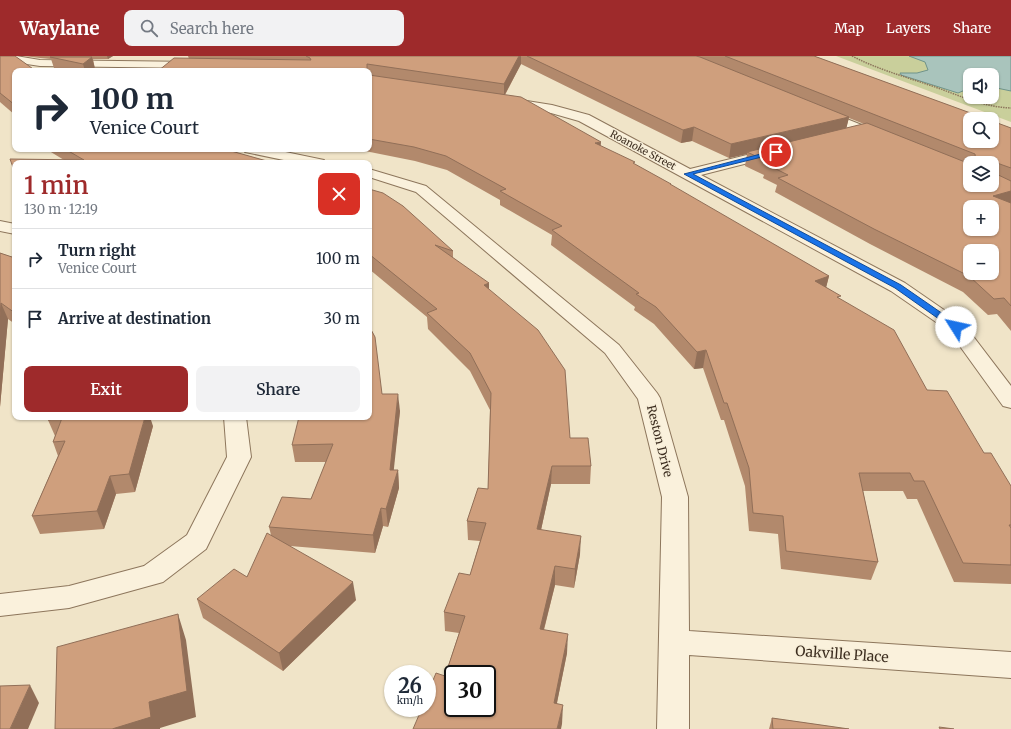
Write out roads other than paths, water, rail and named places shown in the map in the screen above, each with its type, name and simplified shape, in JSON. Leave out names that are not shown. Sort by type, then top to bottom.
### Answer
[{"type":"street","points":[[135,67],[151,56]]},
{"type":"street","points":[[8,57],[40,63],[135,67],[207,65]]},
{"type":"street","name":"Roanoke Street","points":[[491,100],[552,109],[584,118],[898,287],[956,327],[1011,402]]},
{"type":"street","points":[[804,106],[892,142]]},
{"type":"street","points":[[841,136],[864,131]]},
{"type":"street","points":[[687,174],[787,149]]},
{"type":"street","points":[[265,152],[304,160]]},
{"type":"street","name":"Reston Drive","points":[[372,174],[421,189],[612,349],[649,398],[675,497],[673,729]]},
{"type":"street","points":[[0,226],[12,228]]},
{"type":"street","points":[[0,605],[69,597],[153,574],[197,542],[238,457],[235,420]]},
{"type":"street","name":"Oakville Place","points":[[674,642],[1011,665]]},
{"type":"water","points":[[909,56],[1011,56],[1011,91],[999,88],[999,68],[963,68],[963,91],[958,93],[901,75],[900,73],[917,73],[928,70],[925,62]]}]
